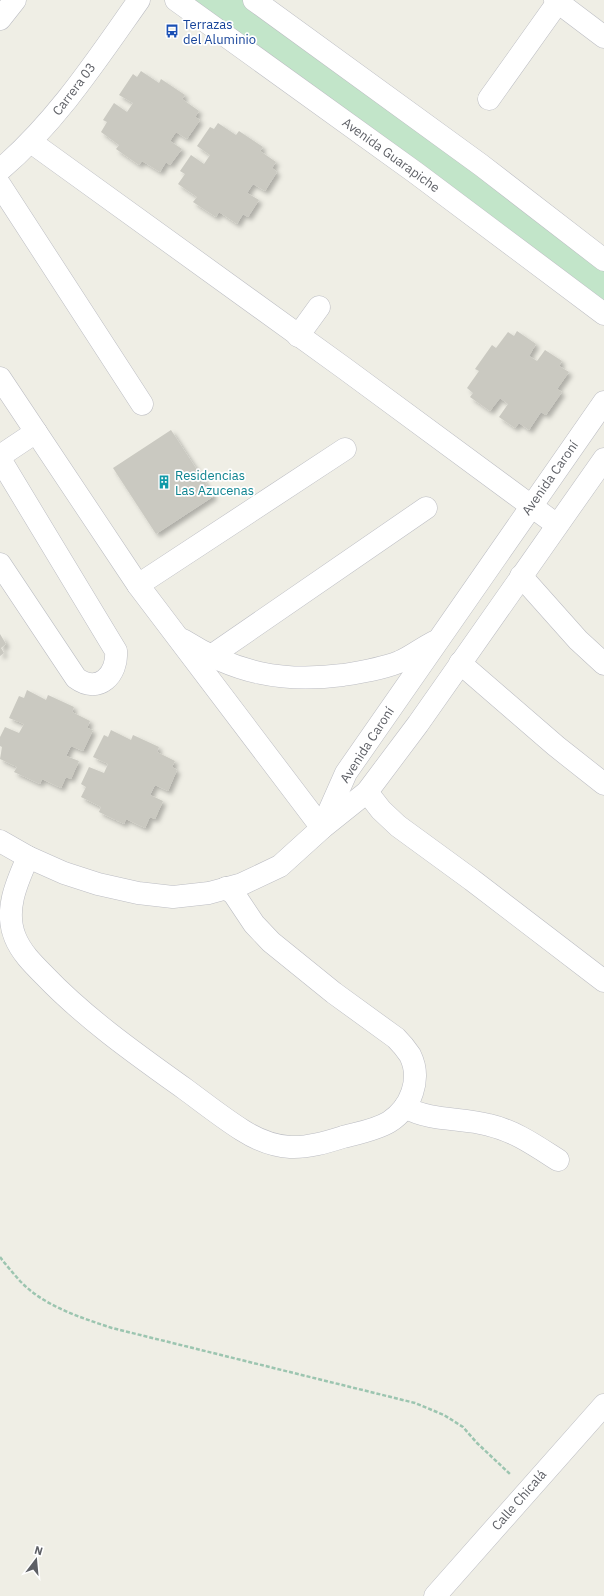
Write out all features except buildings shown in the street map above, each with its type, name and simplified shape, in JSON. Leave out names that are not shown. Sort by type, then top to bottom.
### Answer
[{"type":"street","points":[[0,19],[15,0]]},
{"type":"street","name":"Carrera 03","points":[[0,170],[31,142],[70,96],[139,0]]},
{"type":"street","name":"Avenida Guarapiche","points":[[176,0],[416,173],[604,314]]},
{"type":"street","points":[[254,0],[475,161],[604,260]]},
{"type":"street","points":[[489,99],[556,1],[604,37]]},
{"type":"street","points":[[31,142],[557,525]]},
{"type":"street","points":[[0,185],[142,404]]},
{"type":"street","points":[[298,336],[319,307]]},
{"type":"street","points":[[0,378],[138,585],[322,828],[305,845],[280,866],[242,884],[209,893],[173,897],[138,893],[98,884],[64,873],[28,857],[0,841]]},
{"type":"street","name":"Avenida Caroní","points":[[322,828],[346,773],[604,402]]},
{"type":"street","points":[[0,456],[36,432]]},
{"type":"street","points":[[138,585],[345,449]]},
{"type":"street","points":[[0,459],[116,651],[117,657],[114,669],[109,677],[100,683],[91,684],[76,678],[0,564]]},
{"type":"street","name":"Avenida Caroní","points":[[322,828],[367,792],[418,724],[604,459]]},
{"type":"street","points":[[211,656],[426,508]]},
{"type":"street","points":[[521,576],[578,640],[604,664]]},
{"type":"street","points":[[174,634],[197,649],[224,662],[261,674],[293,678],[325,677],[364,672],[400,661],[438,640]]},
{"type":"street","points":[[460,663],[550,741],[604,784]]},
{"type":"street","points":[[367,792],[381,810],[398,826],[472,880],[604,981]]},
{"type":"street","points":[[28,857],[17,880],[10,910],[14,935],[23,954],[61,992],[132,1050],[243,1131],[272,1144],[290,1147],[322,1144],[378,1127],[397,1116],[405,1107],[410,1098],[415,1080],[414,1068],[410,1056],[404,1046],[396,1038],[334,993],[271,942],[254,924],[234,894],[226,888]]},
{"type":"street","points":[[405,1107],[419,1114],[431,1117],[476,1122],[499,1128],[521,1137],[558,1160]]},
{"type":"street","name":"Calle Chicalá","points":[[435,1596],[604,1405]]},
{"type":"path","points":[[0,1257],[20,1281],[46,1302],[73,1315],[112,1328],[415,1403],[444,1415],[463,1428],[528,1490]]},
{"type":"green space","points":[[176,0],[254,0],[604,260],[604,314]]},
{"type":"place","name":"Terrazas del Aluminio","points":[[172,31]]},
{"type":"place","name":"Residencias Las Azucenas","points":[[164,482]]}]
